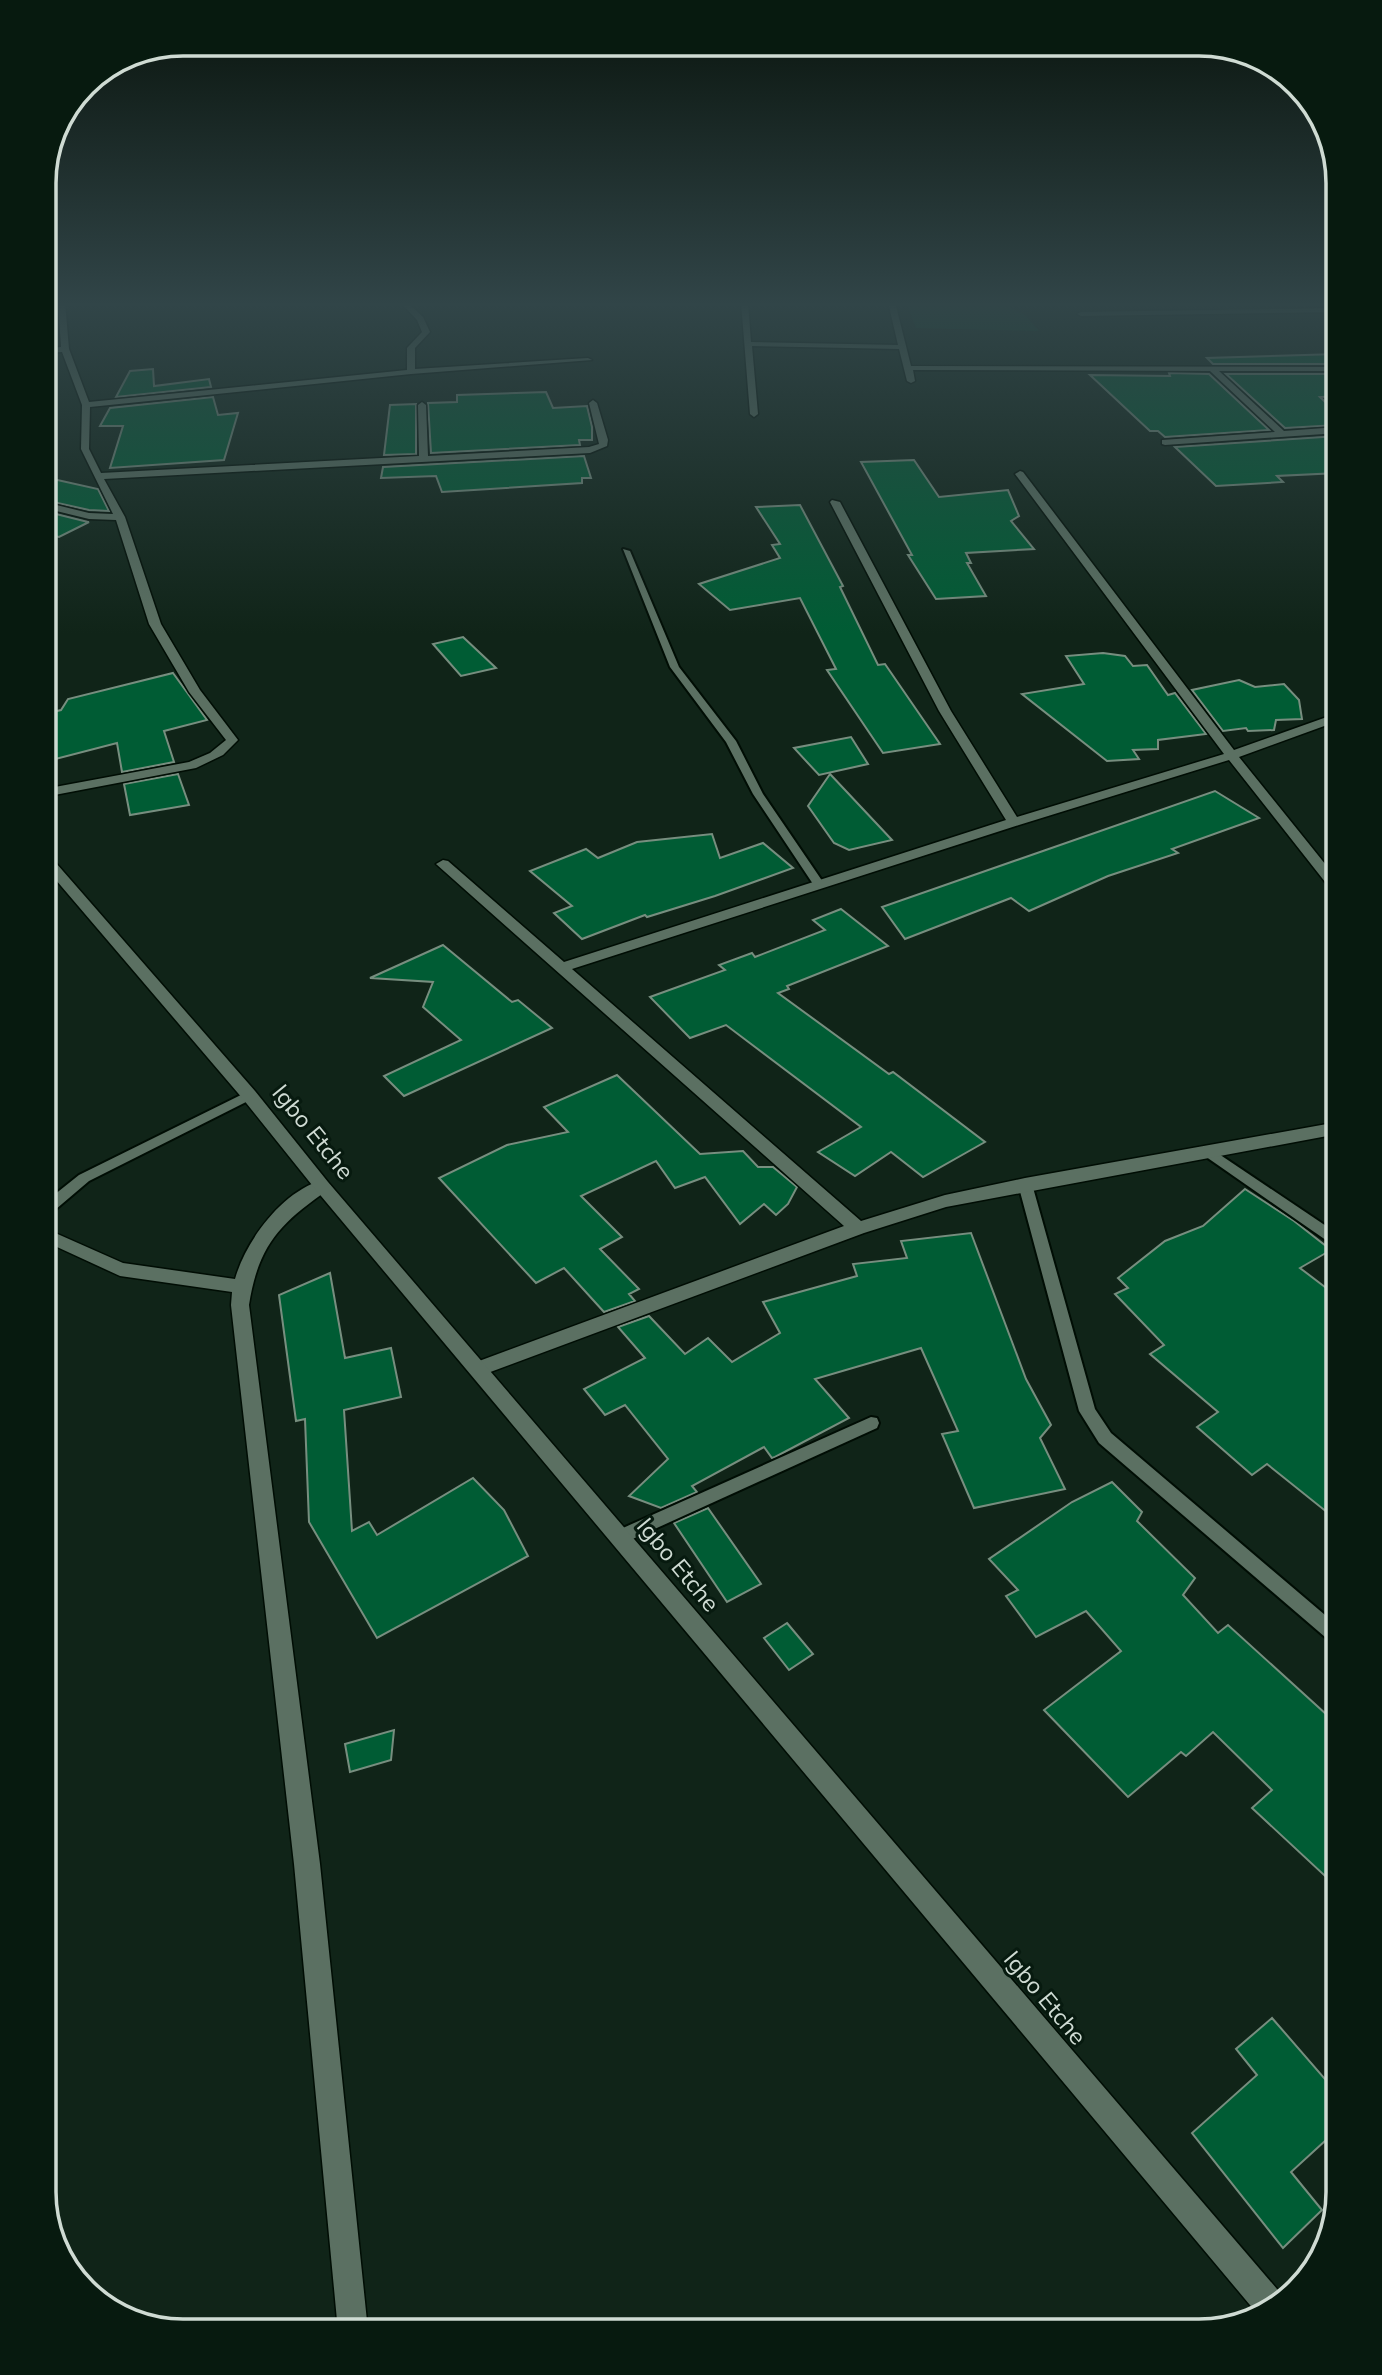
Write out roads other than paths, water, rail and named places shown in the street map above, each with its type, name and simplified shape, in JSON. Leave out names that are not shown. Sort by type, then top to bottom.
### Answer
[{"type":"street","points":[[56,791],[192,765],[224,751],[232,740],[195,692],[155,624],[120,517],[85,449],[86,413]]},
{"type":"street","points":[[422,413],[424,457]]},
{"type":"street","points":[[100,476],[590,450],[603,446],[595,413]]},
{"type":"street","points":[[1259,413],[1280,432]]},
{"type":"street","points":[[1165,442],[1326,430]]},
{"type":"street","points":[[1020,474],[1132,628],[1326,874]]},
{"type":"street","points":[[835,502],[945,711],[1014,822]]},
{"type":"street","points":[[56,508],[89,516],[120,517]]},
{"type":"street","points":[[562,968],[1230,755],[1326,721]]},
{"type":"street","points":[[443,864],[858,1228]]},
{"type":"street","name":"Igbo Etche","points":[[56,872],[249,1095],[322,1186],[1267,2300]]},
{"type":"street","points":[[478,1369],[858,1228],[945,1201],[1326,1130]]},
{"type":"street","points":[[322,1186],[279,1216],[264,1232],[248,1265],[240,1305],[307,1864],[352,2319]]},
{"type":"street","points":[[56,1240],[120,1269],[242,1287]]},
{"type":"lane","points":[[626,551],[675,667],[731,741],[758,794],[820,885]]},
{"type":"lane","points":[[56,1201],[84,1178],[249,1095]]},
{"type":"lane","points":[[1207,1151],[1326,1233]]},
{"type":"lane","points":[[1025,1184],[1087,1411],[1105,1438],[1326,1627]]},
{"type":"lane","points":[[620,1537],[871,1423]]}]
